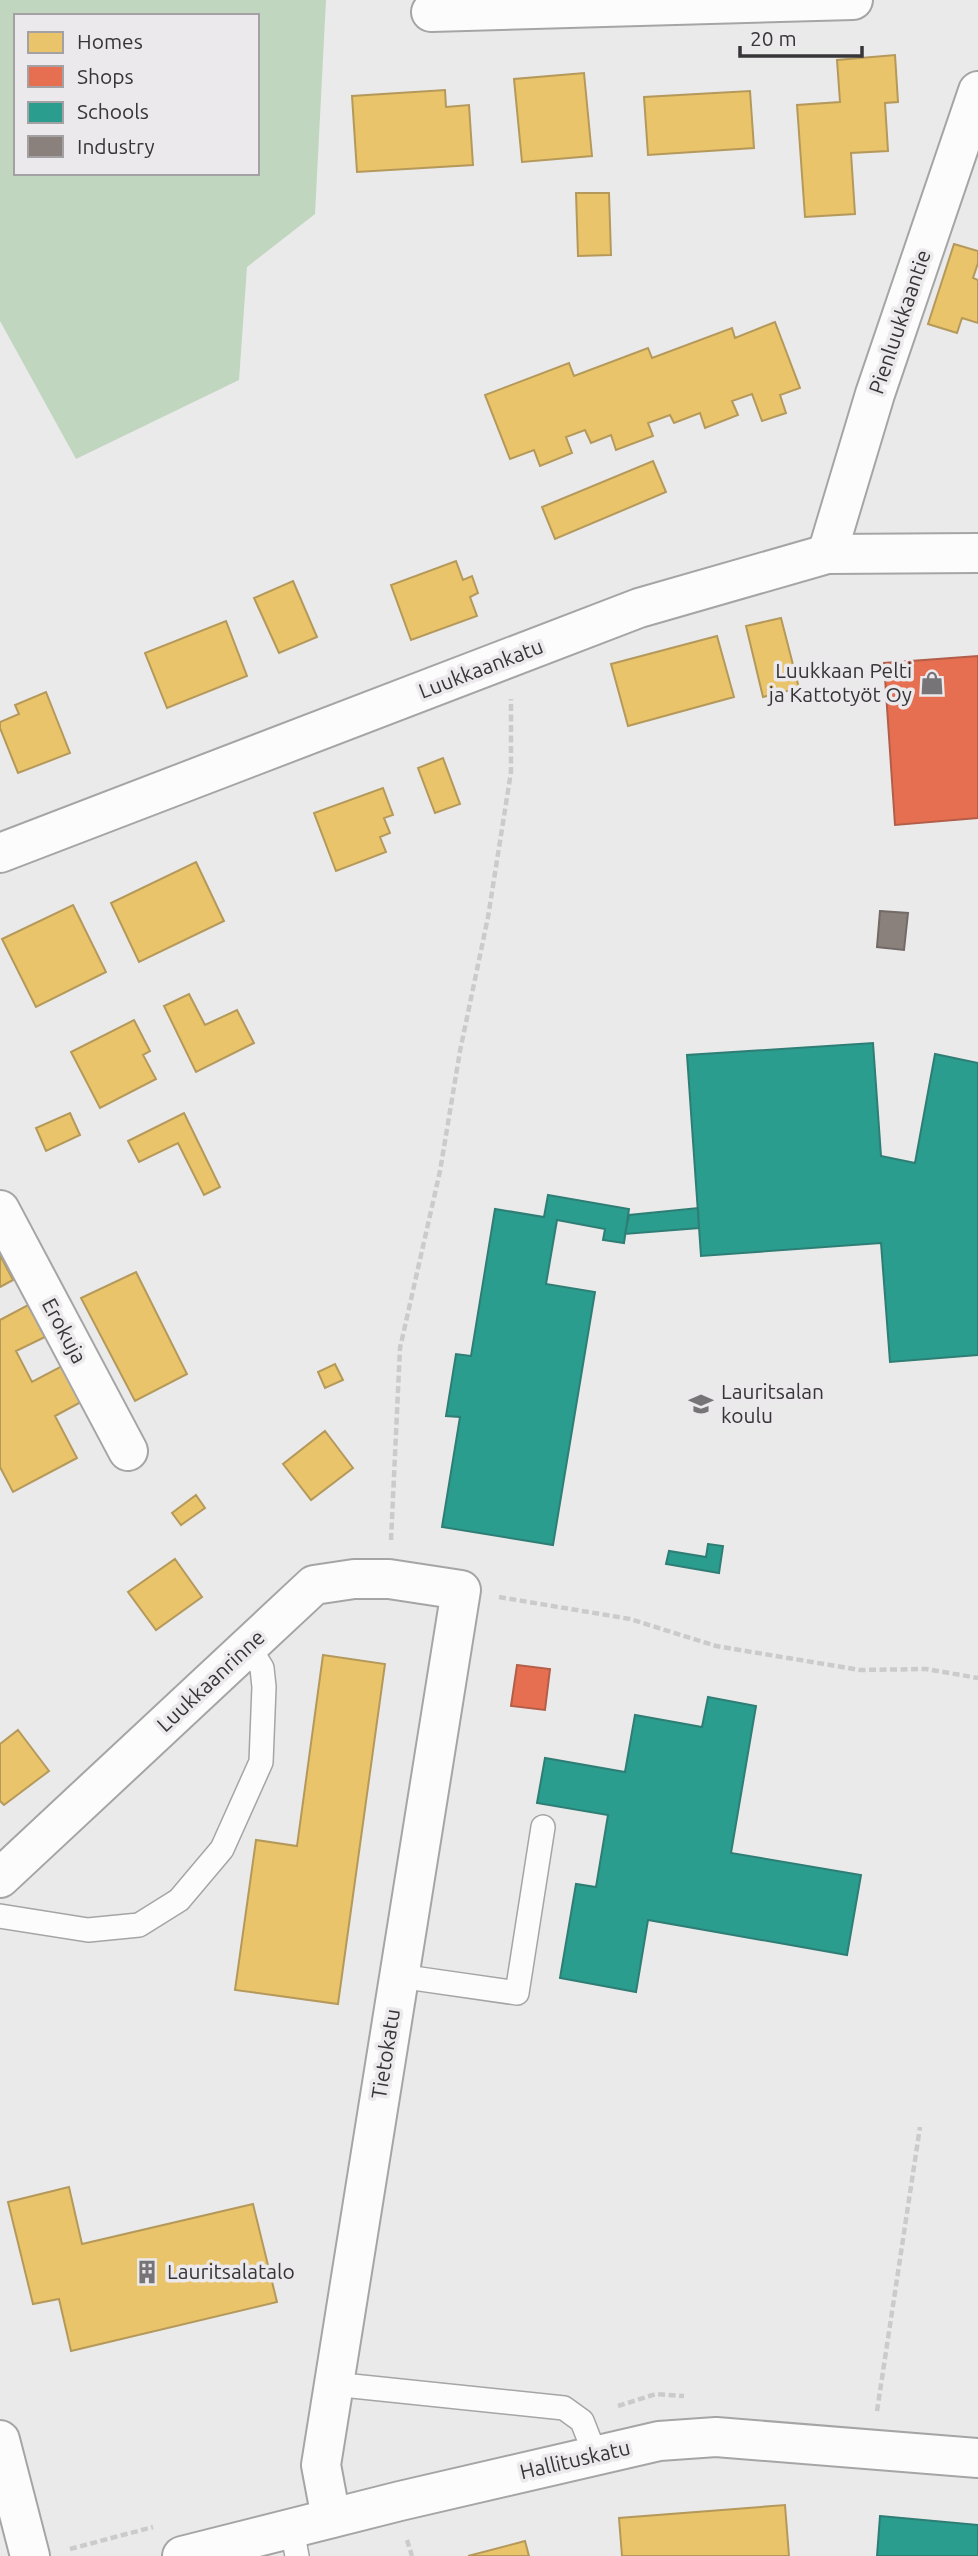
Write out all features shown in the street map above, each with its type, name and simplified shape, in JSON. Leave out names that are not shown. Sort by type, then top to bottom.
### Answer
[{"type":"street","points":[[431,12],[853,0]]},
{"type":"street","name":"Pienluukkaantie","points":[[827,554],[875,394],[978,91]]},
{"type":"street","name":"Luukkaankatu","points":[[0,853],[639,607],[827,554],[978,553]]},
{"type":"street","name":"Erokuja","points":[[0,1210],[128,1451]]},
{"type":"street","name":"Luukkaanrinne","points":[[0,1878],[314,1585],[354,1579],[389,1579],[461,1590]]},
{"type":"street","name":"Tietokatu","points":[[331,2518],[321,2465],[461,1590]]},
{"type":"street","name":"Hallituskatu","points":[[182,2556],[294,2543],[331,2518],[659,2441],[716,2438],[978,2458]]},
{"type":"street","points":[[0,2440],[30,2556]]},
{"type":"lane","points":[[0,1916],[88,1930],[139,1926],[179,1899],[222,1849],[261,1762],[264,1687],[262,1668],[249,1647]]},
{"type":"lane","points":[[399,1976],[517,1993],[543,1827]]},
{"type":"lane","points":[[333,2384],[564,2408],[582,2421],[595,2454]]},
{"type":"path","points":[[389,1579],[400,1348],[440,1171],[460,1051],[488,917],[511,772],[511,683],[506,660]]},
{"type":"path","points":[[461,1590],[630,1619],[716,1646],[860,1670],[926,1669],[978,1678]]},
{"type":"path","points":[[872,2450],[884,2354],[920,2127]]},
{"type":"path","points":[[405,2532],[412,2556]]},
{"type":"green space","points":[[0,0],[326,0],[315,214],[247,267],[239,380],[76,459],[0,321]]},
{"type":"building: Homes","points":[[895,55],[898,102],[885,103],[888,151],[851,153],[855,214],[805,217],[797,105],[840,102],[837,60]]},
{"type":"building: Homes","points":[[584,73],[592,156],[522,162],[514,79]]},
{"type":"building: Homes","points":[[445,90],[446,107],[469,105],[473,165],[357,172],[352,96]]},
{"type":"building: Homes","points":[[750,91],[754,148],[648,155],[644,97]]},
{"type":"building: Homes","points":[[576,193],[609,193],[611,255],[578,256]]},
{"type":"building: Homes","points":[[954,244],[978,251],[978,263],[973,278],[978,280],[978,323],[962,318],[957,333],[928,324]]},
{"type":"building: Homes","points":[[775,322],[800,388],[780,395],[786,413],[762,421],[752,394],[732,401],[738,415],[705,428],[700,413],[674,423],[670,415],[648,423],[653,436],[616,450],[611,435],[591,443],[585,430],[566,437],[572,453],[540,466],[534,450],[510,459],[485,395],[569,363],[574,376],[648,348],[652,358],[732,328],[735,338]]},
{"type":"building: Homes","points":[[653,461],[666,492],[555,539],[542,507]]},
{"type":"building: Homes","points":[[456,561],[463,580],[472,576],[478,593],[470,597],[477,616],[411,640],[391,585]]},
{"type":"building: Homes","points":[[293,581],[317,637],[279,653],[254,598]]},
{"type":"building: Homes","points":[[781,618],[799,688],[763,697],[746,626]]},
{"type":"building: Homes","points":[[226,621],[247,676],[167,708],[145,653]]},
{"type":"building: Homes","points":[[717,636],[734,697],[628,726],[611,664]]},
{"type":"building: Homes","points":[[46,692],[70,753],[18,773],[0,722],[19,714],[15,705]]},
{"type":"building: Homes","points":[[443,758],[460,804],[435,813],[418,768]]},
{"type":"building: Homes","points":[[383,788],[393,815],[384,818],[390,833],[380,837],[386,852],[336,871],[314,813]]},
{"type":"building: Homes","points":[[196,862],[224,921],[139,962],[111,903]]},
{"type":"building: Homes","points":[[73,905],[106,972],[36,1007],[2,939]]},
{"type":"building: Homes","points":[[189,994],[205,1025],[237,1010],[254,1043],[196,1072],[164,1006]]},
{"type":"building: Homes","points":[[134,1020],[150,1051],[143,1055],[156,1079],[100,1108],[71,1052]]},
{"type":"building: Homes","points":[[70,1113],[80,1135],[46,1151],[36,1128]]},
{"type":"building: Homes","points":[[184,1113],[220,1187],[204,1195],[178,1143],[139,1162],[128,1141]]},
{"type":"building: Homes","points":[[0,1255],[13,1280],[0,1287]]},
{"type":"building: Homes","points":[[136,1272],[187,1374],[135,1401],[81,1298]]},
{"type":"building: Homes","points":[[28,1305],[45,1337],[16,1351],[32,1382],[62,1366],[81,1402],[55,1416],[77,1458],[13,1492],[0,1467],[0,1320]]},
{"type":"building: Homes","points":[[335,1364],[343,1380],[325,1388],[318,1372]]},
{"type":"building: Homes","points":[[325,1431],[353,1468],[311,1500],[283,1464]]},
{"type":"building: Homes","points":[[196,1495],[205,1508],[181,1525],[172,1513]]},
{"type":"building: Homes","points":[[175,1559],[202,1597],[156,1630],[128,1592]]},
{"type":"building: Homes","points":[[323,1655],[385,1664],[338,2004],[235,1990],[256,1840],[297,1846]]},
{"type":"building: Homes","points":[[18,1730],[49,1771],[4,1805],[0,1801],[0,1744]]},
{"type":"building: Homes","name":"Lauritsalatalo","points":[[69,2187],[82,2244],[253,2204],[277,2302],[71,2351],[59,2299],[33,2304],[8,2202]]},
{"type":"building: Homes","points":[[785,2505],[789,2556],[622,2556],[619,2518]]},
{"type":"building: Homes","points":[[525,2541],[529,2556],[468,2556]]},
{"type":"building: Shops","points":[[978,656],[978,818],[895,825],[884,663]]},
{"type":"building: Shops","points":[[517,1665],[550,1669],[545,1710],[511,1706]]},
{"type":"building: Schools","points":[[873,1043],[881,1156],[915,1163],[935,1054],[978,1063],[978,1355],[890,1362],[881,1243],[701,1256],[687,1055]]},
{"type":"building: Schools","points":[[548,1195],[629,1209],[624,1243],[603,1240],[605,1229],[557,1220],[546,1284],[595,1292],[553,1545],[442,1527],[460,1417],[446,1416],[456,1354],[471,1356],[495,1209],[544,1217]]},
{"type":"building: Schools","points":[[698,1208],[699,1228],[625,1234],[629,1215]]},
{"type":"building: Schools","points":[[708,1544],[723,1546],[719,1573],[666,1564],[669,1551],[706,1557]]},
{"type":"building: Schools","points":[[708,1697],[756,1706],[731,1853],[861,1875],[847,1955],[648,1920],[636,1992],[560,1978],[576,1884],[596,1887],[608,1815],[537,1803],[545,1758],[625,1772],[635,1715],[702,1727]]},
{"type":"building: Schools","points":[[880,2516],[978,2525],[978,2556],[877,2556]]},
{"type":"building: Industry","points":[[880,911],[908,913],[904,950],[877,947]]},
{"type":"place","name":"Luukkaan Pelti ja Kattotyöt Oy","points":[[932,683]]},
{"type":"place","name":"Lauritsalan koulu","points":[[701,1404]]},
{"type":"place","name":"Lauritsalatalo","points":[[147,2272]]}]
